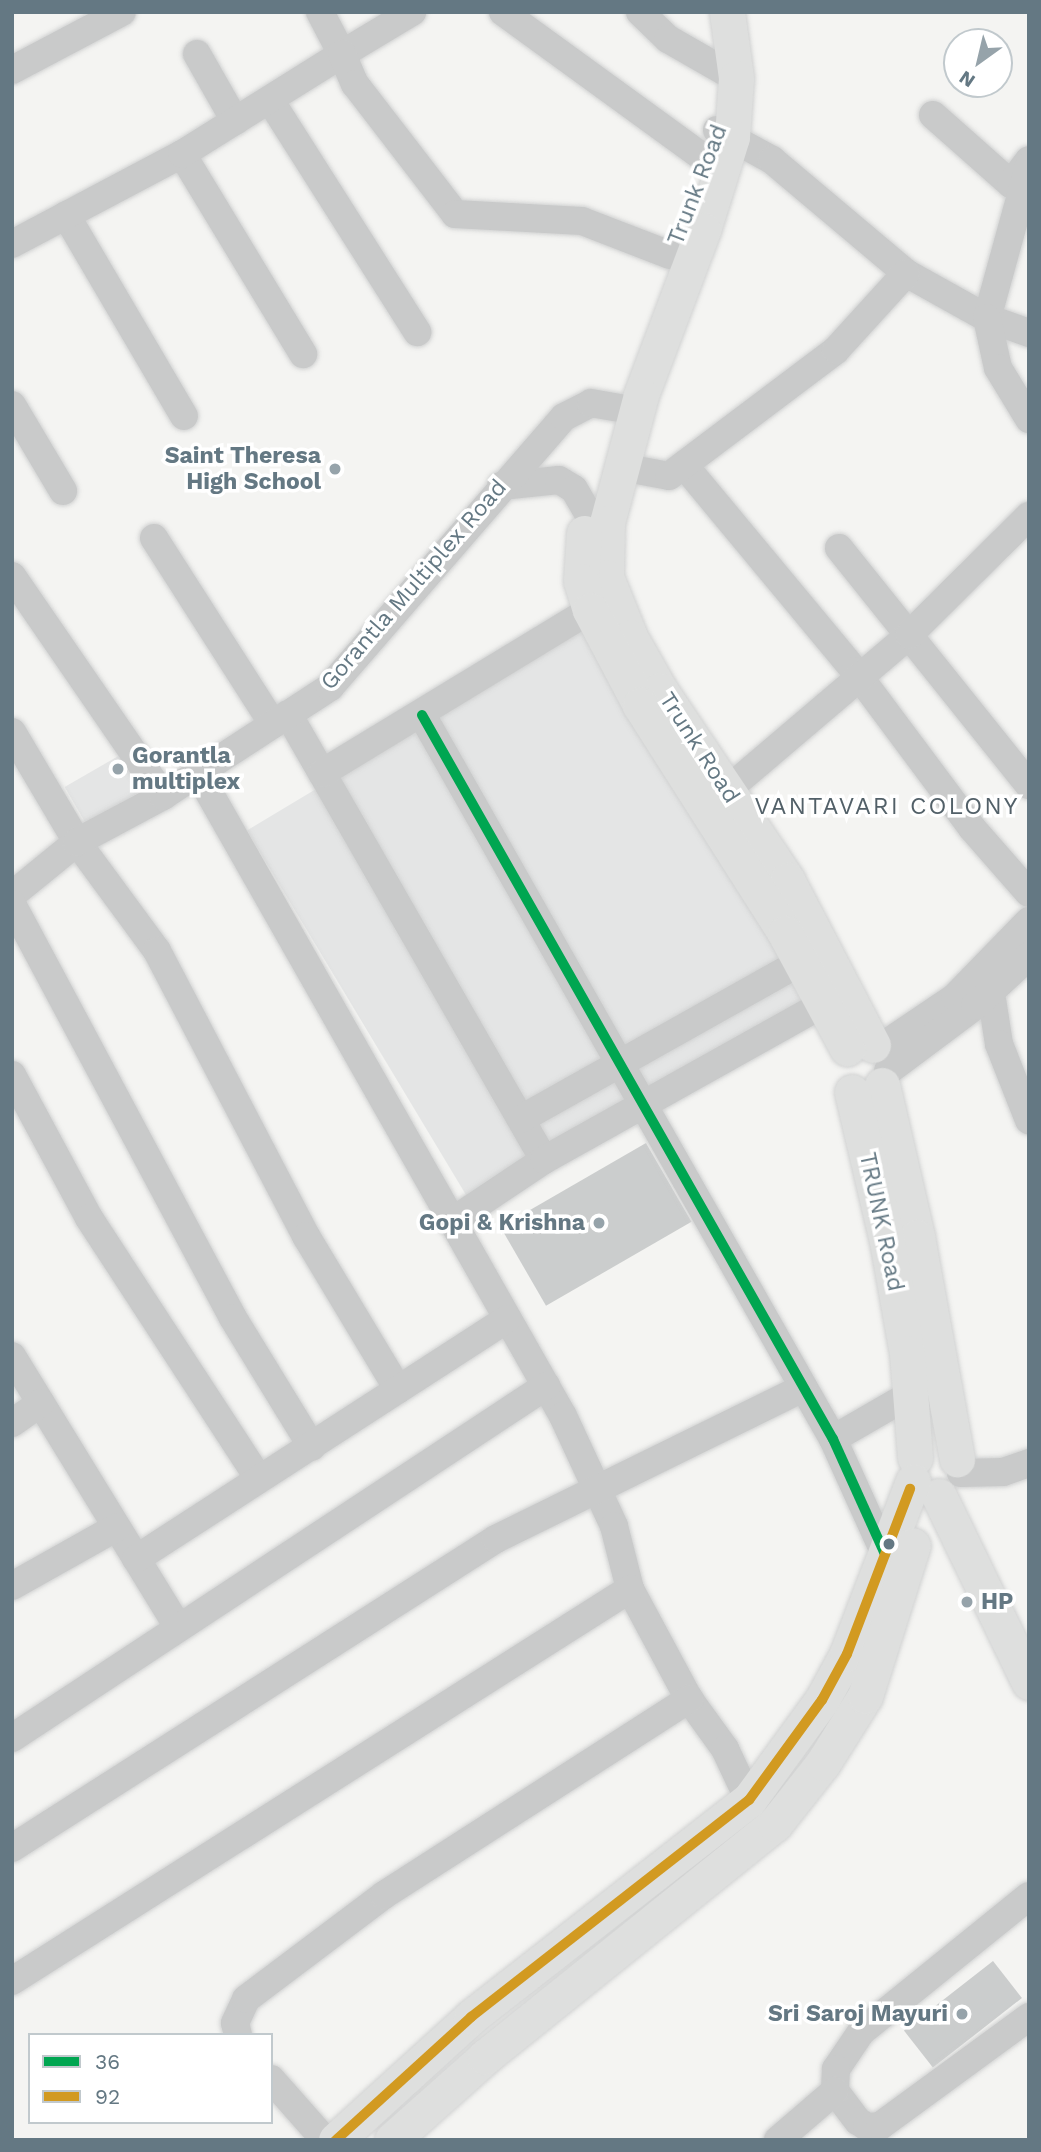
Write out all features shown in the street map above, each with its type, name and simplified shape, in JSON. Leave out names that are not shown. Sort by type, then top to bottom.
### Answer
[{"type":"main road","points":[[725,122],[727,12]]},
{"type":"main road","name":"Trunk Road","points":[[725,122],[670,255],[625,408],[621,467],[603,552],[613,601],[660,690],[787,880],[834,998],[870,1065]]},
{"type":"main road","name":"Trunk Road","points":[[725,122],[588,513],[581,560],[590,610],[646,716],[785,933],[834,998]]},
{"type":"main road","points":[[870,1065],[917,1237],[939,1478],[1029,1682]]},
{"type":"main road","name":"TRUNK Road","points":[[870,1065],[887,1241],[907,1353],[911,1394],[939,1478]]},
{"type":"main road","points":[[336,2140],[471,2017],[749,1800],[822,1700],[852,1643],[885,1554],[939,1478]]},
{"type":"main road","points":[[939,1478],[1029,1634]]},
{"type":"main road","points":[[392,2140],[485,2057],[775,1824],[823,1763],[864,1696],[939,1478]]},
{"type":"street","points":[[12,69],[122,12]]},
{"type":"street","points":[[320,12],[355,84],[455,214],[582,221],[670,255]]},
{"type":"street","points":[[12,244],[182,154],[412,12]]},
{"type":"street","points":[[503,12],[725,122],[906,274],[987,318],[1029,333]]},
{"type":"street","points":[[640,12],[668,39],[725,122]]},
{"type":"street","points":[[197,54],[235,121]]},
{"type":"street","points":[[270,100],[417,332]]},
{"type":"street","points":[[933,115],[1011,184],[1029,160]]},
{"type":"street","points":[[182,154],[303,354]]},
{"type":"street","points":[[1029,166],[987,318],[998,368],[1029,419]]},
{"type":"street","points":[[66,215],[184,416]]},
{"type":"street","points":[[621,467],[669,476],[836,350],[906,274]]},
{"type":"street","name":"Gorantla Multiplex Road","points":[[13,896],[78,842],[163,796],[330,687],[501,486],[571,411],[591,403],[625,408]]},
{"type":"street","points":[[12,405],[63,491]]},
{"type":"street","points":[[684,465],[860,678],[972,828],[1029,892]]},
{"type":"street","points":[[501,486],[559,480],[574,489],[588,513]]},
{"type":"street","points":[[726,791],[909,635],[1029,516]]},
{"type":"street","points":[[154,538],[322,773],[544,1160]]},
{"type":"street","points":[[839,548],[1029,785]]},
{"type":"street","points":[[12,576],[163,796]]},
{"type":"street","points":[[322,773],[422,715],[590,610]]},
{"type":"street","points":[[422,715],[642,1108],[832,1439],[885,1554]]},
{"type":"street","points":[[12,732],[78,842],[157,951],[306,1236],[398,1389]]},
{"type":"street","points":[[198,773],[546,1386],[614,1526],[630,1589],[689,1699],[725,1749],[749,1800]]},
{"type":"street","points":[[13,896],[233,1318],[312,1447]]},
{"type":"street","points":[[1029,921],[985,984],[999,1044],[1020,1066],[1029,1120]]},
{"type":"street","points":[[870,1065],[985,984],[1029,957]]},
{"type":"street","points":[[521,1119],[792,967]]},
{"type":"street","points":[[451,1222],[544,1160],[642,1108],[834,998]]},
{"type":"street","points":[[12,1075],[89,1218],[259,1479]]},
{"type":"street","points":[[136,1559],[507,1319]]},
{"type":"street","points":[[12,1356],[178,1627]]},
{"type":"street","points":[[12,1738],[546,1386]]},
{"type":"street","points":[[12,1847],[496,1539],[803,1388]]},
{"type":"street","points":[[832,1439],[911,1394]]},
{"type":"street","points":[[12,1423],[41,1403]]},
{"type":"street","points":[[939,1478],[1003,1472],[1029,1463]]},
{"type":"street","points":[[12,1586],[117,1527]]},
{"type":"street","points":[[12,1981],[630,1589]]},
{"type":"street","points":[[238,2033],[235,2023],[246,1999],[384,1895],[689,1699]]},
{"type":"street","points":[[1029,1896],[861,2032],[836,2068],[835,2091],[858,2120],[867,2127],[880,2126],[1029,2017]]},
{"type":"street","points":[[273,2081],[325,2140]]},
{"type":"street","points":[[778,2140],[835,2091]]},
{"type":"shaded area","points":[[589,625],[813,998],[471,1203],[247,831]]},
{"type":"shaded area","name":"Gorantla multiplex","points":[[127,751],[148,787],[86,823],[65,787]]},
{"type":"building","name":"Gopi & Krishna","points":[[646,1143],[692,1222],[546,1306],[501,1227]]},
{"type":"building","name":"Sri Saroj Mayuri","points":[[993,1961],[1022,1998],[933,2068],[904,2031]]},
{"type":"transit line","name":"36","points":[[422,715],[833,1439],[885,1554]]},
{"type":"transit line","name":"92","points":[[336,2140],[471,2017],[749,1800],[822,1700],[847,1654],[910,1489]]},
{"type":"place","name":"Saint Theresa High School","points":[[335,469]]},
{"type":"place","name":"Gorantla multiplex","points":[[118,769]]},
{"type":"place","name":"Gopi & Krishna","points":[[599,1223]]},
{"type":"place","name":"HP","points":[[967,1602]]},
{"type":"place","name":"Sri Saroj Mayuri","points":[[962,2014]]},
{"type":"district","name":"VANTAVARI COLONY","points":[[887,807]]}]
